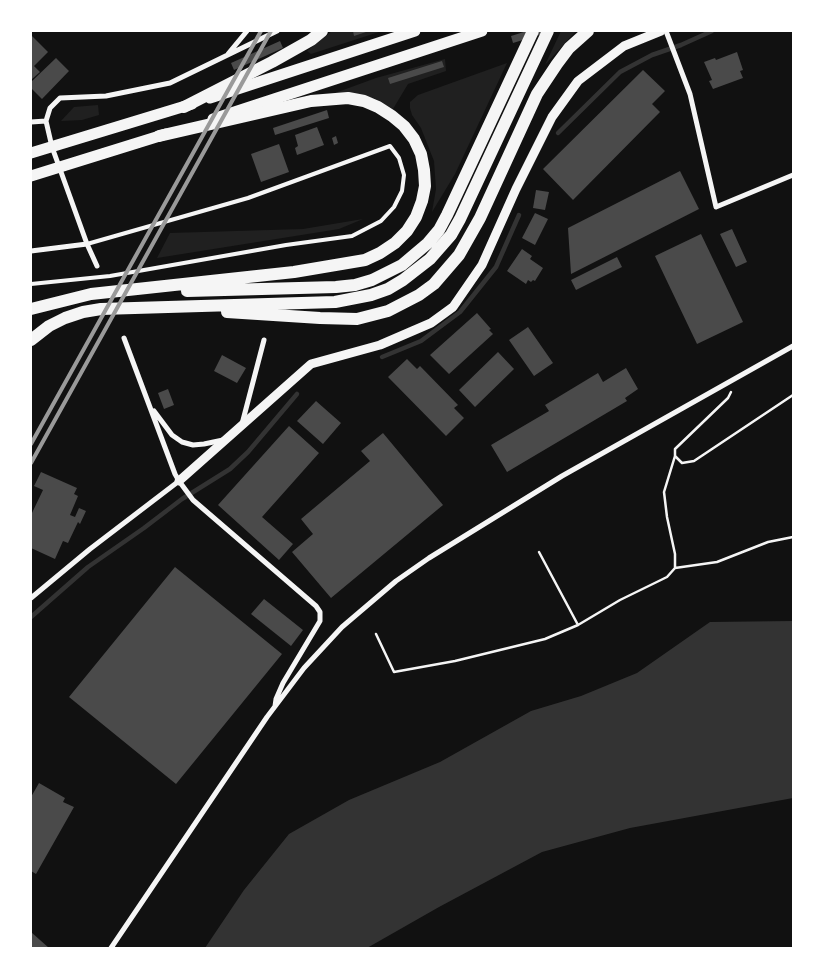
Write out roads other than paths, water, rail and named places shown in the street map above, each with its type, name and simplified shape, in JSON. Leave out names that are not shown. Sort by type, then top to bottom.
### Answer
[{"type":"highway","points":[[184,107],[312,40],[322,31]]},
{"type":"highway","points":[[31,153],[184,107],[415,31]]},
{"type":"highway","points":[[31,176],[482,31]]},
{"type":"highway","points":[[109,292],[317,289],[355,285],[388,274],[416,254],[439,230],[455,200],[533,31]]},
{"type":"highway","points":[[31,340],[49,326],[65,318],[100,309],[335,302],[371,295],[388,289],[430,260],[450,235],[468,204],[548,31]]},
{"type":"highway","points":[[143,307],[357,319],[381,313],[404,304],[419,295],[434,284],[459,255],[476,224],[527,113],[547,77],[569,48],[588,31]]},
{"type":"highway","points":[[31,309],[70,298],[109,292],[294,272],[365,260],[395,243],[407,231],[416,217],[422,201],[425,186],[424,170],[421,154],[414,140],[404,126],[392,116],[364,101],[348,98],[311,101],[159,136]]},
{"type":"street","points":[[226,57],[247,31]]},
{"type":"street","points":[[97,266],[52,147],[46,121],[50,108],[60,98],[106,96],[170,83],[277,31]]},
{"type":"street","points":[[31,598],[90,549],[179,481],[311,364],[380,345],[431,323],[452,307],[482,265],[516,189],[552,117],[578,81],[624,46],[661,31]]},
{"type":"street","points":[[666,31],[690,94],[716,207],[793,175]]},
{"type":"street","points":[[31,122],[46,121]]},
{"type":"street","points":[[31,251],[88,244]]},
{"type":"street","points":[[124,338],[179,481],[193,500],[316,606],[320,612],[320,621],[283,683],[273,709]]},
{"type":"street","points":[[242,425],[264,340]]},
{"type":"street","points":[[111,948],[273,709],[304,668],[342,627],[396,581],[429,558],[562,476],[793,346]]},
{"type":"street","points":[[151,407],[172,435],[182,442],[193,445],[226,439]]},
{"type":"lane","points":[[31,284],[110,276],[276,247],[352,236],[381,221],[394,207],[402,191],[404,176],[399,158],[390,146],[248,198],[88,244]]},
{"type":"waterway","points":[[558,133],[620,72],[652,55],[712,31]]},
{"type":"waterway","points":[[382,357],[421,341],[460,312],[496,267],[519,215]]},
{"type":"waterway","points":[[31,617],[88,567],[182,499],[230,469],[248,452],[297,394]]},
{"type":"railway","points":[[31,444],[261,31]]},
{"type":"railway","points":[[31,463],[271,31]]}]
